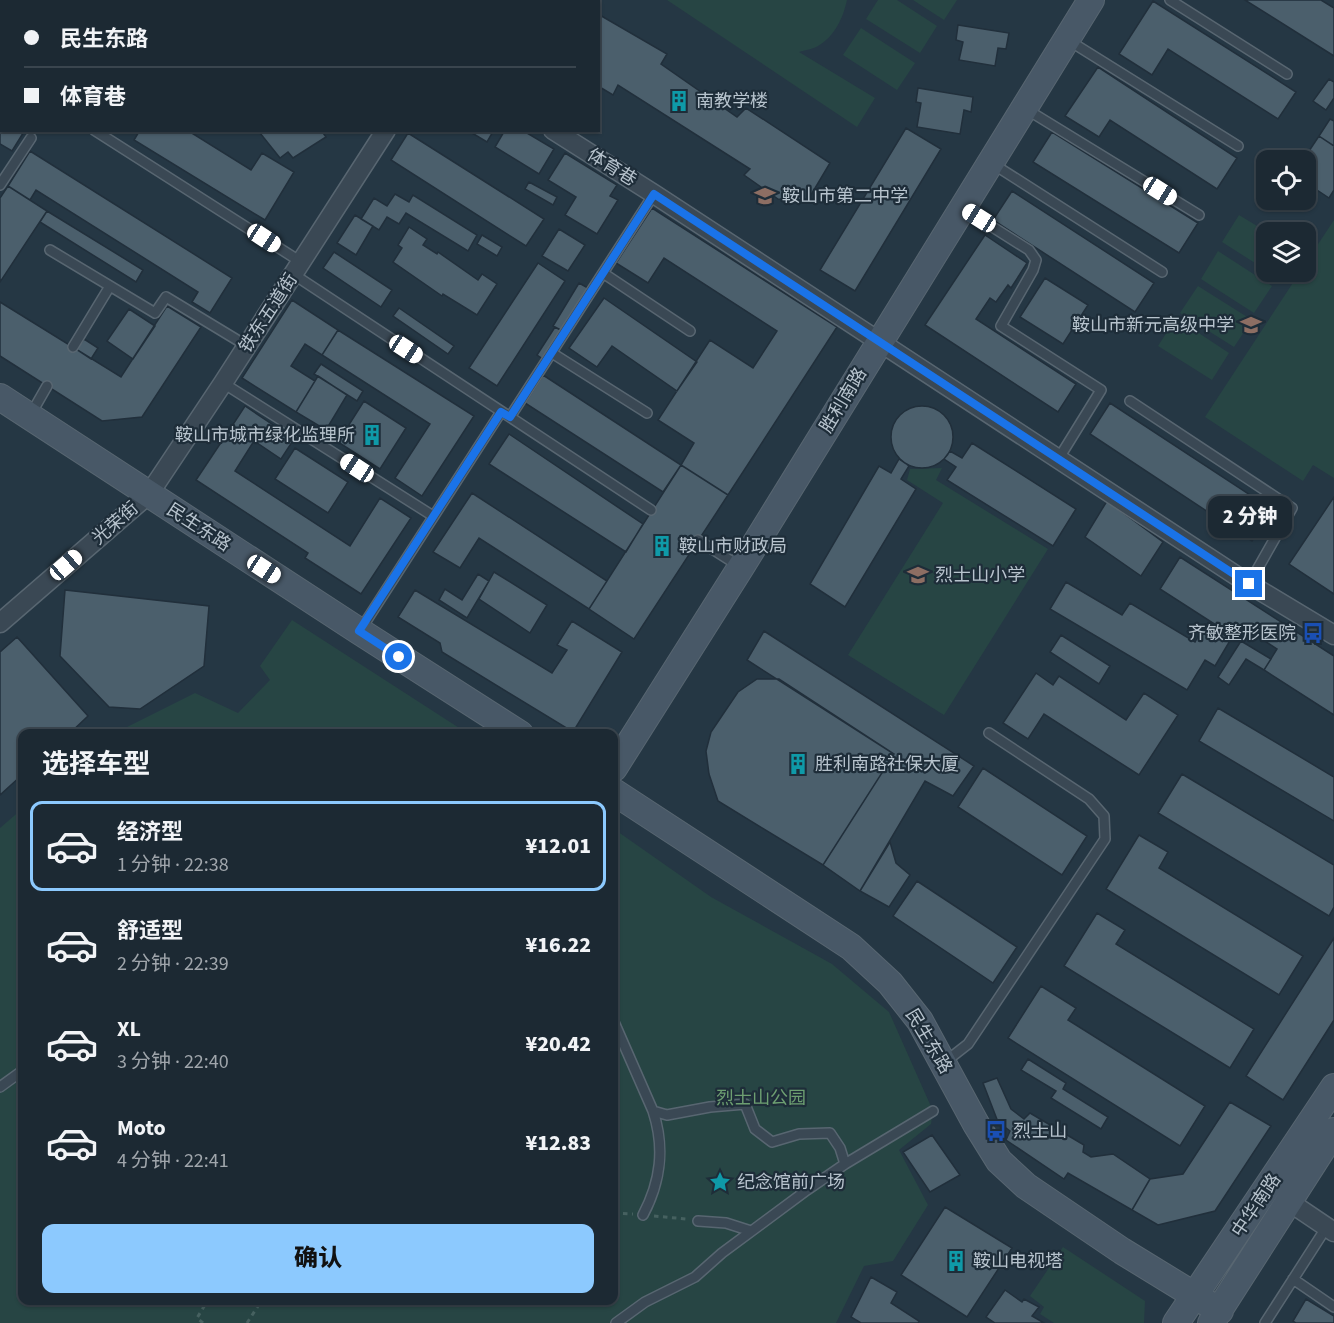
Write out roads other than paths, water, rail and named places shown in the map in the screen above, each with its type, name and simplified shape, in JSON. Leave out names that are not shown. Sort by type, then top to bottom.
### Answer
[{"type":"main road","name":"胜利南路","points":[[618,762],[1091,0]]},
{"type":"main road","name":"民生东路","points":[[0,397],[512,729]]},
{"type":"main road","name":"民生东路","points":[[618,795],[851,947],[890,983],[920,1021],[999,1161],[1026,1186],[1122,1251],[1195,1296],[1215,1317]]},
{"type":"main road","name":"中华南路","points":[[1176,1323],[1334,1087]]},
{"type":"main road","name":"中华南路","points":[[1215,1317],[1334,1131]]},
{"type":"street","name":"铁东五道街","points":[[149,494],[385,132]]},
{"type":"street","name":"体育巷","points":[[556,132],[1249,584],[1334,635]]},
{"type":"street","name":"光荣街","points":[[0,623],[149,494]]},
{"type":"street","points":[[1288,1201],[1330,1230]]},
{"type":"lane","points":[[1170,0],[1287,74]]},
{"type":"lane","points":[[1068,40],[1238,147]]},
{"type":"lane","points":[[1024,107],[1199,215]]},
{"type":"lane","points":[[97,132],[297,268],[501,412],[651,510]]},
{"type":"lane","points":[[0,184],[31,138]]},
{"type":"lane","points":[[991,163],[1161,272]]},
{"type":"lane","points":[[0,165],[9,171]]},
{"type":"lane","points":[[510,417],[654,194]]},
{"type":"lane","points":[[962,208],[1029,250],[1036,260],[1033,270],[1001,326],[1101,390],[1059,458]]},
{"type":"lane","points":[[50,250],[155,313],[166,297],[247,346]]},
{"type":"lane","points":[[603,273],[690,331]]},
{"type":"lane","points":[[73,347],[110,286]]},
{"type":"lane","points":[[552,353],[647,413]]},
{"type":"lane","points":[[223,383],[433,516]]},
{"type":"lane","points":[[29,416],[47,386]]},
{"type":"lane","points":[[1130,401],[1292,508],[1249,584]]},
{"type":"lane","points":[[359,631],[501,412]]},
{"type":"lane","points":[[698,540],[741,567]]},
{"type":"lane","points":[[943,1063],[968,1044],[1106,839],[1104,816],[1089,799],[989,733]]},
{"type":"lane","points":[[618,1031],[660,1131],[661,1157],[650,1202],[643,1215]]},
{"type":"lane","points":[[0,1087],[18,1074]]},
{"type":"lane","points":[[652,1111],[667,1115],[710,1107],[745,1104],[755,1129],[772,1142],[799,1134],[830,1133],[840,1149],[845,1164]]},
{"type":"lane","points":[[616,1323],[645,1302],[695,1277],[751,1230],[845,1164],[933,1112]]},
{"type":"lane","points":[[698,1221],[726,1223],[751,1230]]},
{"type":"lane","points":[[1265,1323],[1293,1279],[1330,1230]]},
{"type":"lane","points":[[1293,1279],[1334,1307]]},
{"type":"place","name":"南教学楼","points":[[679,101]]},
{"type":"place","name":"鞍山市第二中学","points":[[765,196]]},
{"type":"place","name":"鞍山市新元高级中学","points":[[1251,325]]},
{"type":"place","name":"鞍山市城市绿化监理所","points":[[372,435]]},
{"type":"place","name":"鞍山市财政局","points":[[662,546]]},
{"type":"place","name":"烈士山小学","points":[[918,575]]},
{"type":"place","name":"齐敏整形医院","points":[[1313,633]]},
{"type":"place","name":"胜利南路社保大厦","points":[[798,764]]},
{"type":"place","name":"烈士山","points":[[996,1131]]},
{"type":"place","name":"纪念馆前广场","points":[[720,1182]]},
{"type":"place","name":"鞍山电视塔","points":[[956,1261]]},
{"type":"park label","name":"烈士山公园","points":[[761,1098]]}]
